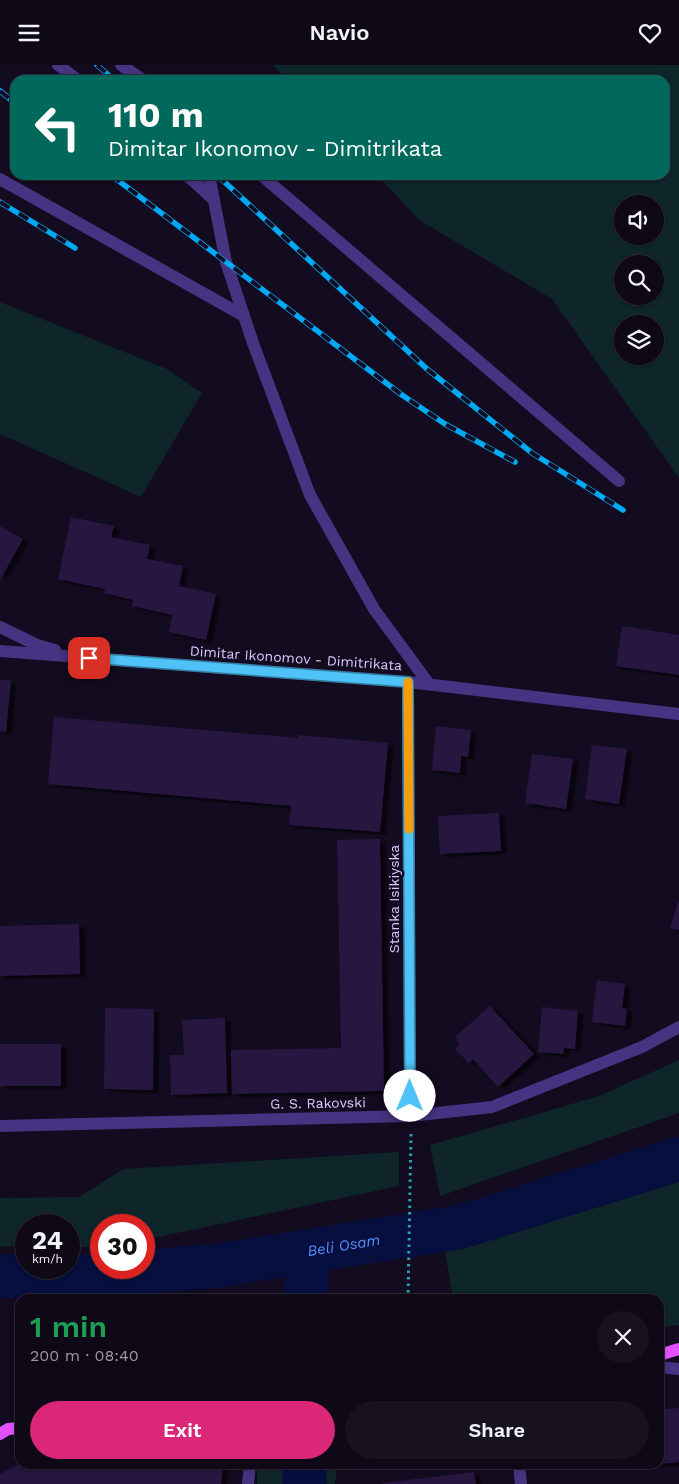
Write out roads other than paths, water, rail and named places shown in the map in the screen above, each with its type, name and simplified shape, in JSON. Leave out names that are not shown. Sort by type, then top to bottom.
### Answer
[{"type":"main road","points":[[664,1354],[679,1349]]},
{"type":"street","points":[[58,65],[71,75]]},
{"type":"street","points":[[121,65],[136,75]]},
{"type":"street","points":[[0,179],[244,316]]},
{"type":"street","points":[[192,180],[214,200]]},
{"type":"street","points":[[210,180],[226,262],[310,495],[374,609],[429,684]]},
{"type":"street","points":[[267,180],[620,481]]},
{"type":"street","name":"Dimitar Ikonomov - Dimitrikata","points":[[0,627],[37,645],[89,658]]},
{"type":"street","name":"Dimitar Ikonomov - Dimitrikata","points":[[0,651],[408,682],[679,715]]},
{"type":"street","name":"Stanka Isikiyska","points":[[408,682],[410,1116]]},
{"type":"street","name":"G. S. Rakovski","points":[[0,1126],[410,1116],[492,1107],[642,1047],[679,1027]]},
{"type":"street","points":[[664,1368],[679,1369]]},
{"type":"street","points":[[248,1484],[250,1469]]},
{"type":"street","points":[[520,1469],[521,1484]]},
{"type":"waterway","name":"Beli Osam","points":[[0,1276],[57,1279],[215,1266],[460,1227],[679,1159]]},
{"type":"waterway","points":[[306,1294],[307,1252]]},
{"type":"waterway","points":[[304,1469],[305,1484]]},
{"type":"railway","points":[[97,65],[108,75]]},
{"type":"railway","points":[[0,91],[10,99]]},
{"type":"railway","points":[[118,180],[402,395],[445,424],[515,462]]},
{"type":"railway","points":[[222,180],[427,369],[532,453],[623,510]]},
{"type":"railway","points":[[0,202],[75,248]]}]
